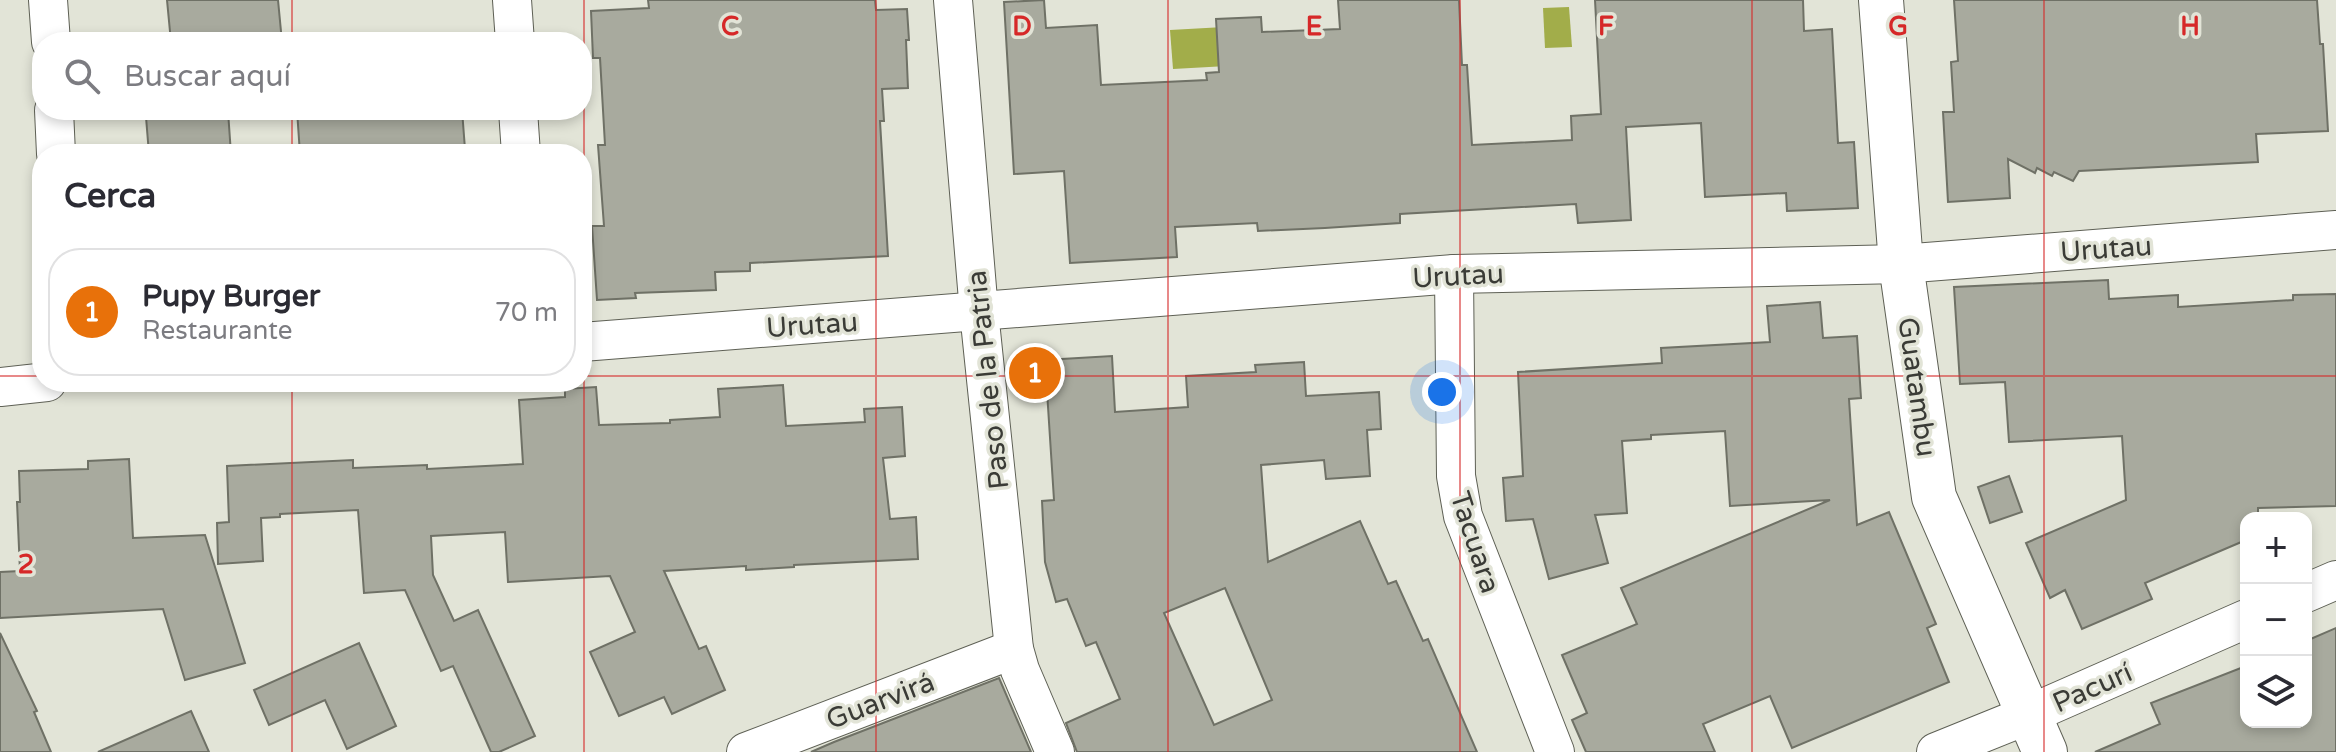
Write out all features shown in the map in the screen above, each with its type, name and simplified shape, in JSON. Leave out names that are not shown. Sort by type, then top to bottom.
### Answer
[{"type":"street","points":[[48,0],[50,32]]},
{"type":"street","points":[[512,0],[514,32]]},
{"type":"street","name":"Paso de la Patria","points":[[953,0],[979,312],[1014,649],[1055,752]]},
{"type":"street","name":"Guatambu","points":[[1881,0],[1901,264],[1934,497],[2037,733]]},
{"type":"street","points":[[54,120],[56,144]]},
{"type":"street","points":[[519,120],[520,144]]},
{"type":"street","name":"Urutau","points":[[592,341],[1454,274],[1901,264],[2336,230]]},
{"type":"street","name":"Tacuara","points":[[1454,274],[1456,476],[1463,516],[1555,752]]},
{"type":"street","points":[[0,387],[32,384]]},
{"type":"street","points":[[2312,590],[2336,580]]},
{"type":"street","name":"Pacurí","points":[[1936,752],[2037,733],[2240,622]]},
{"type":"street","name":"Guarvirá","points":[[746,752],[1014,649]]},
{"type":"shaded area","points":[[1569,7],[1572,47],[1545,48],[1543,8]]},
{"type":"shaded area","points":[[1224,27],[1227,66],[1173,69],[1170,30]]},
{"type":"building","points":[[167,0],[278,0],[281,32],[170,32]]},
{"type":"building","points":[[648,0],[875,0],[876,10],[907,9],[908,88],[882,89],[884,121],[880,121],[888,256],[750,263],[750,271],[715,272],[716,290],[635,293],[636,298],[597,300],[592,226],[604,226],[598,145],[605,145],[600,58],[593,58],[591,11],[649,8]]},
{"type":"building","points":[[1044,0],[1046,28],[1097,25],[1101,85],[1207,80],[1206,73],[1219,72],[1216,19],[1261,17],[1262,32],[1340,29],[1338,0],[1459,0],[1462,65],[1467,65],[1472,145],[1572,140],[1571,116],[1601,114],[1595,0],[1803,0],[1804,31],[1832,29],[1838,143],[1854,142],[1858,208],[1787,211],[1786,193],[1705,197],[1701,123],[1626,127],[1631,220],[1578,223],[1576,204],[1400,214],[1400,223],[1325,228],[1258,231],[1257,223],[1175,227],[1177,257],[1070,263],[1064,171],[1014,174],[1004,2]]},
{"type":"building","points":[[1954,0],[2317,0],[2328,131],[2256,134],[2258,162],[2079,171],[2073,181],[2054,172],[2052,176],[2037,168],[2035,173],[2008,159],[2010,198],[1948,202],[1943,112],[1954,112],[1951,62],[1958,61]]},
{"type":"building","points":[[146,120],[229,120],[230,144],[148,144]]},
{"type":"building","points":[[298,120],[463,120],[465,144],[299,144]]},
{"type":"building","points":[[2108,280],[2109,299],[2178,295],[2178,307],[2293,300],[2293,295],[2336,294],[2336,506],[2258,508],[2258,512],[2240,512],[2240,543],[2145,583],[2152,599],[2082,629],[2065,590],[2050,598],[2026,543],[2126,500],[2122,436],[2009,442],[2005,382],[1960,384],[1954,287]]},
{"type":"building","points":[[1820,302],[1823,338],[1857,336],[1861,398],[1849,399],[1857,525],[1889,512],[1936,624],[1927,628],[1949,682],[1792,748],[1770,696],[1703,724],[1715,752],[1586,752],[1572,720],[1587,713],[1562,655],[1637,624],[1621,588],[1830,500],[1730,506],[1725,431],[1651,435],[1651,439],[1622,441],[1627,513],[1595,515],[1608,563],[1549,579],[1533,519],[1506,521],[1503,478],[1523,476],[1518,372],[1662,363],[1661,348],[1770,342],[1767,306]]},
{"type":"building","points":[[1112,356],[1115,412],[1188,407],[1186,376],[1256,372],[1255,365],[1304,362],[1306,396],[1379,392],[1381,429],[1367,430],[1370,476],[1326,479],[1324,460],[1261,465],[1268,562],[1360,521],[1388,584],[1396,581],[1423,641],[1428,639],[1477,752],[1077,752],[1066,723],[1120,699],[1096,642],[1086,646],[1067,599],[1056,602],[1045,562],[1042,501],[1054,500],[1045,360]],"holes":[[[1225,588],[1272,700],[1214,725],[1164,613]]]},
{"type":"building","points":[[783,385],[786,426],[865,422],[864,409],[902,407],[905,456],[883,458],[890,519],[916,517],[918,559],[746,570],[746,566],[664,571],[699,649],[706,646],[725,690],[672,714],[664,697],[619,716],[590,652],[635,632],[610,576],[508,582],[505,532],[431,536],[433,575],[454,621],[478,610],[535,736],[499,752],[491,752],[453,666],[441,671],[405,590],[364,593],[358,510],[280,514],[280,517],[261,518],[263,561],[218,564],[217,523],[229,522],[227,466],[353,460],[353,468],[427,465],[427,469],[523,464],[519,400],[565,397],[565,392],[592,392],[592,387],[596,387],[599,425],[670,423],[670,420],[720,417],[718,389]]},
{"type":"building","points":[[129,459],[133,538],[205,535],[245,663],[185,680],[163,609],[0,618],[0,572],[20,571],[19,471],[88,469],[88,461]]},
{"type":"building","points":[[2009,476],[2022,512],[1990,523],[1978,487]]},
{"type":"building","points":[[2336,628],[2336,752],[2095,752],[2160,724],[2151,703],[2240,668],[2240,728],[2312,728],[2312,638]]},
{"type":"building","points":[[0,633],[37,711],[34,712],[51,752],[0,752]]},
{"type":"building","points":[[359,643],[396,726],[347,749],[325,700],[269,725],[254,690]]},
{"type":"building","points":[[999,678],[1031,752],[811,752],[834,742]]},
{"type":"building","points":[[191,711],[209,752],[98,752]]},
{"type":"place","name":"Pupy Burger","points":[[1035,373]]}]
